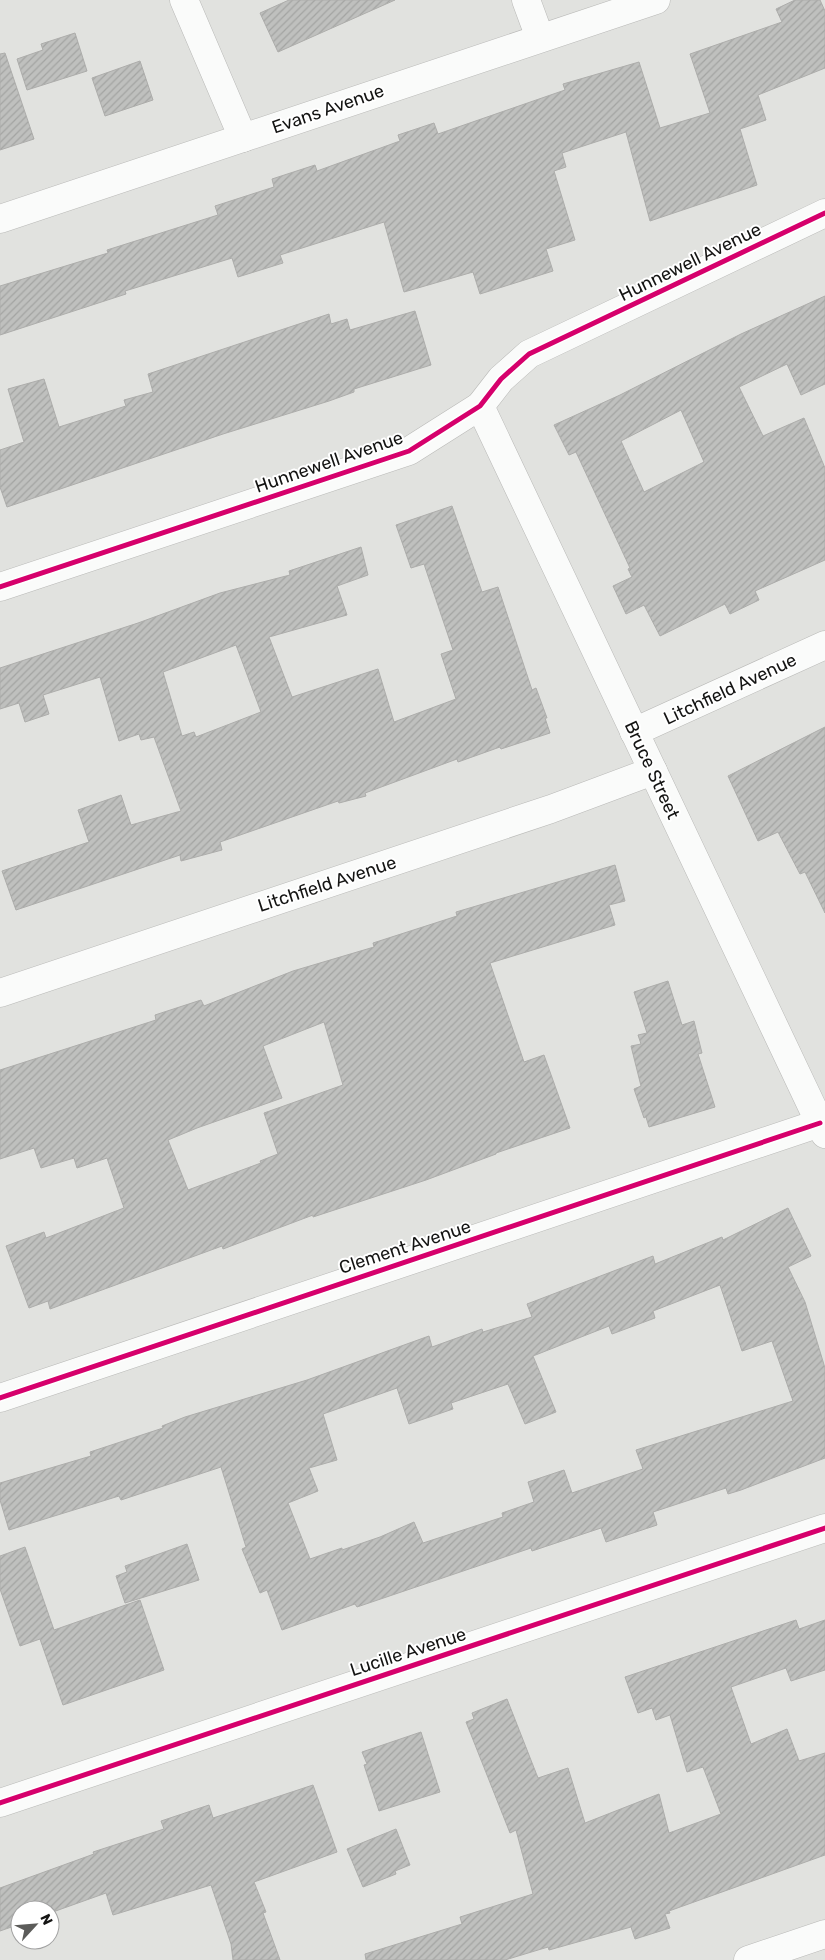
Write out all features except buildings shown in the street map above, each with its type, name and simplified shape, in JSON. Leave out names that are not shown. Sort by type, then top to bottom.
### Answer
[{"type":"street","points":[[184,0],[243,138]]},
{"type":"street","points":[[526,0],[540,38]]},
{"type":"street","name":"Evans Avenue","points":[[0,219],[656,0]]},
{"type":"street","name":"Hunnewell Avenue","points":[[0,588],[409,451],[480,406],[501,378],[529,354],[825,212]]},
{"type":"street","name":"Bruce Street","points":[[480,406],[653,771],[816,1092],[822,1129]]},
{"type":"street","name":"Litchfield Avenue","points":[[634,732],[825,645]]},
{"type":"street","name":"Litchfield Avenue","points":[[0,993],[551,809],[653,771]]},
{"type":"street","name":"Clement Avenue","points":[[0,1398],[822,1129]]},
{"type":"street","name":"Lucille Avenue","points":[[0,1803],[825,1528]]},
{"type":"street","points":[[748,1960],[825,1934]]},
{"type":"cycle path","points":[[0,587],[409,451],[480,406],[501,379],[529,354],[825,213]]},
{"type":"cycle path","points":[[0,1398],[820,1123]]},
{"type":"cycle path","points":[[0,1803],[825,1528]]}]
